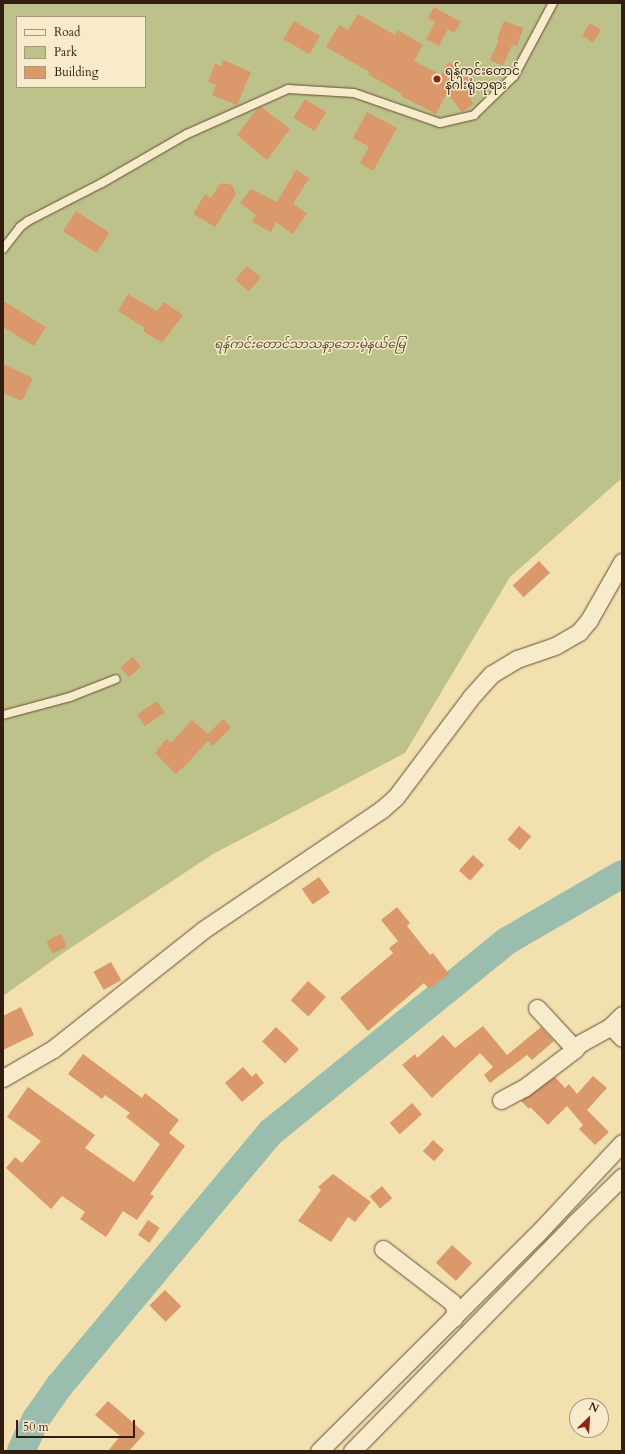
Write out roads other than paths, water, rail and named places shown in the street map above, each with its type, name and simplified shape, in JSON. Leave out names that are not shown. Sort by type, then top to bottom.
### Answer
[{"type":"street","points":[[3,1078],[53,1049],[203,930],[381,810],[395,798],[471,697],[492,674],[517,660],[555,646],[579,632],[589,620],[622,562]]},
{"type":"street","points":[[537,1008],[575,1049]]},
{"type":"street","points":[[501,1100],[524,1088],[575,1049],[579,1044],[618,1026]]},
{"type":"street","points":[[319,1451],[454,1318],[622,1143]]},
{"type":"street","points":[[352,1451],[574,1222],[622,1176]]},
{"type":"street","points":[[383,1249],[452,1302],[455,1308],[454,1318]]},
{"type":"lane","points":[[3,249],[20,227],[28,220],[102,183],[187,134],[288,89],[354,93],[440,123],[474,115],[514,76],[553,3]]},
{"type":"lane","points":[[3,715],[70,697],[116,679]]},
{"type":"waterway","points":[[21,1451],[36,1419],[60,1385],[271,1132],[507,941],[622,874]]},
{"type":"place","name":"ရန်ကင်းတောင် နဂါးရုံဘုရား","points":[[437,79]]},
{"type":"park label","name":"ရန်ကင်းတောင်သာသနာ့ဘေးမဲ့နယ်မြေ","points":[[310,345]]}]
